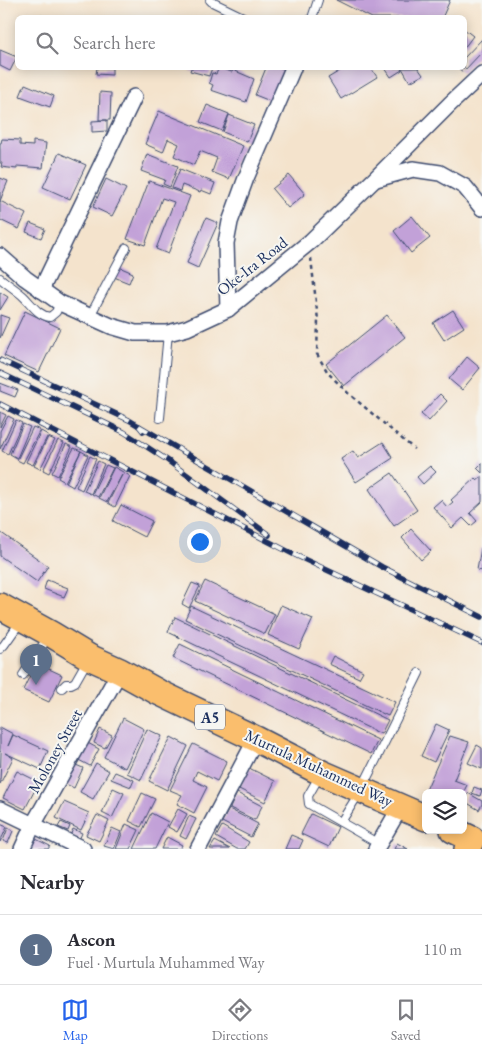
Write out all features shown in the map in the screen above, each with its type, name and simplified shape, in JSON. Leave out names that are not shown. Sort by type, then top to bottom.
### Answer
[{"type":"highway","name":"Murtula Muhammed Way","points":[[0,606],[89,657],[120,671],[158,692],[322,772],[422,816]]},
{"type":"street","points":[[228,309],[226,243],[230,222],[246,178],[292,70]]},
{"type":"street","name":"Oke-Ira Road","points":[[0,256],[25,278],[60,303],[111,326],[135,333],[168,333],[187,328],[228,309],[311,242],[482,74]]},
{"type":"street","points":[[41,290],[134,97]]},
{"type":"street","points":[[375,179],[412,169],[440,173],[465,187],[482,208]]},
{"type":"street","name":"Moloney Street","points":[[22,849],[33,825],[120,671]]},
{"type":"street","points":[[198,849],[256,739]]},
{"type":"street","points":[[378,846],[401,806]]},
{"type":"street","points":[[0,810],[83,849]]},
{"type":"lane","points":[[210,0],[239,15]]},
{"type":"lane","points":[[313,15],[318,0]]},
{"type":"lane","points":[[90,316],[126,248]]},
{"type":"lane","points":[[0,278],[23,296],[43,316],[50,317],[56,312],[60,303]]},
{"type":"lane","points":[[160,418],[168,333]]},
{"type":"lane","points":[[0,649],[23,619]]},
{"type":"lane","points":[[23,674],[51,634]]},
{"type":"lane","points":[[62,688],[66,684],[75,682],[89,657]]},
{"type":"lane","points":[[341,822],[361,790],[420,673]]},
{"type":"lane","points":[[322,772],[308,796],[310,804],[378,846]]},
{"type":"path","points":[[311,242],[318,320],[317,354],[328,373],[348,393],[414,449]]},
{"type":"building","points":[[336,0],[450,0],[443,15],[366,15]]},
{"type":"building","points":[[467,31],[473,36],[467,44]]},
{"type":"building","points":[[482,39],[482,52],[467,68],[467,55]]},
{"type":"building","points":[[0,50],[15,56],[15,61],[10,71],[0,66]]},
{"type":"building","points":[[97,70],[112,70],[112,75],[96,74]]},
{"type":"building","points":[[190,70],[211,70],[209,76]]},
{"type":"building","points":[[218,70],[232,72],[233,70],[254,79],[246,102],[211,90],[213,85],[209,83],[212,73],[216,74]]},
{"type":"building","points":[[265,70],[287,70],[275,103],[255,95]]},
{"type":"building","points":[[341,70],[372,70],[377,77],[341,99],[328,78]]},
{"type":"building","points":[[386,70],[402,70],[391,77]]},
{"type":"building","points":[[403,70],[419,70],[423,75],[410,82]]},
{"type":"building","points":[[25,84],[54,96],[50,107],[20,96]]},
{"type":"building","points":[[100,92],[111,93],[110,120],[99,120]]},
{"type":"building","points":[[207,105],[229,114],[222,131],[200,122]]},
{"type":"building","points":[[159,111],[243,146],[229,179],[212,172],[217,158],[200,151],[194,165],[174,156],[179,144],[168,139],[163,152],[145,144]]},
{"type":"building","points":[[229,115],[254,125],[247,142],[223,132]]},
{"type":"building","points":[[107,120],[107,131],[92,132],[92,121]]},
{"type":"building","points":[[2,139],[20,140],[20,145],[33,146],[33,141],[46,143],[43,168],[17,166],[17,169],[1,167],[0,143]]},
{"type":"building","points":[[59,153],[86,165],[70,199],[43,187]]},
{"type":"building","points":[[147,154],[178,166],[170,187],[163,184],[165,180],[141,171]]},
{"type":"building","points":[[180,169],[215,183],[211,194],[182,185],[180,191],[172,188]]},
{"type":"building","points":[[289,175],[305,194],[288,208],[272,189]]},
{"type":"building","points":[[0,178],[8,181],[0,201]]},
{"type":"building","points":[[106,179],[126,189],[112,216],[93,207]]},
{"type":"building","points":[[149,181],[190,196],[168,254],[156,249],[174,202],[162,198],[145,245],[127,239]]},
{"type":"building","points":[[0,201],[26,214],[19,229],[0,220]]},
{"type":"building","points":[[412,216],[430,238],[411,253],[394,231]]},
{"type":"building","points":[[206,218],[218,223],[198,268],[187,263]]},
{"type":"building","points":[[30,223],[45,229],[41,238],[26,232]]},
{"type":"building","points":[[119,267],[133,273],[129,283],[114,277]]},
{"type":"building","points":[[0,292],[8,297],[0,310]]},
{"type":"building","points":[[453,310],[464,327],[444,340],[433,323]]},
{"type":"building","points":[[25,311],[60,328],[39,372],[4,356]]},
{"type":"building","points":[[0,315],[9,318],[0,338]]},
{"type":"building","points":[[387,315],[405,337],[344,386],[326,364]]},
{"type":"building","points":[[467,357],[480,368],[462,390],[449,379]]},
{"type":"building","points":[[0,383],[18,390],[15,397],[0,391]]},
{"type":"building","points":[[440,394],[447,401],[429,421],[421,414]]},
{"type":"building","points":[[0,412],[6,415],[0,427]]},
{"type":"building","points":[[8,416],[14,419],[0,449],[0,431]]},
{"type":"building","points":[[16,420],[22,423],[8,454],[2,451]]},
{"type":"building","points":[[23,424],[30,427],[17,458],[10,454]]},
{"type":"building","points":[[33,427],[40,430],[23,463],[17,460]]},
{"type":"building","points":[[41,431],[48,435],[33,465],[26,462]]},
{"type":"building","points":[[48,437],[55,440],[40,469],[34,466]]},
{"type":"building","points":[[58,440],[64,443],[49,473],[43,470]]},
{"type":"building","points":[[383,442],[393,458],[356,482],[341,459],[353,451],[358,458]]},
{"type":"building","points":[[66,444],[72,447],[58,476],[52,473]]},
{"type":"building","points":[[74,448],[81,451],[65,482],[58,478]]},
{"type":"building","points":[[81,451],[88,455],[73,487],[66,483]]},
{"type":"building","points":[[90,456],[96,459],[82,490],[76,487]]},
{"type":"building","points":[[98,461],[104,464],[91,494],[84,491]]},
{"type":"building","points":[[482,463],[482,473],[477,468]]},
{"type":"building","points":[[106,465],[113,468],[98,497],[92,494]]},
{"type":"building","points":[[430,466],[436,472],[423,484],[417,477]]},
{"type":"building","points":[[114,467],[130,476],[115,507],[108,503],[122,475],[107,502],[99,498]]},
{"type":"building","points":[[392,473],[417,510],[394,526],[369,489]]},
{"type":"building","points":[[482,476],[482,502],[470,513],[477,521],[471,526],[463,518],[452,528],[433,507],[441,500],[447,507],[453,502],[451,500],[475,478],[477,480]]},
{"type":"building","points":[[121,505],[152,521],[144,537],[113,521]]},
{"type":"building","points":[[411,529],[431,551],[421,560],[402,538]]},
{"type":"building","points":[[0,532],[48,566],[37,582],[0,556]]},
{"type":"building","points":[[482,548],[482,571],[477,570]]},
{"type":"building","points":[[47,580],[68,588],[64,597],[44,589]]},
{"type":"building","points":[[205,581],[275,614],[265,634],[195,601]]},
{"type":"building","points":[[192,583],[200,586],[189,608],[182,604]]},
{"type":"building","points":[[281,605],[313,619],[299,649],[268,635]]},
{"type":"building","points":[[191,606],[395,702],[388,716],[185,619]]},
{"type":"building","points":[[175,617],[388,720],[381,734],[168,632]]},
{"type":"building","points":[[180,644],[378,740],[371,754],[173,658]]},
{"type":"building","points":[[333,656],[363,671],[359,678],[329,664]]},
{"type":"building","points":[[36,663],[62,675],[49,702],[23,690]]},
{"type":"building","points":[[123,718],[144,729],[125,768],[104,757]]},
{"type":"building","points":[[436,724],[449,730],[434,762],[421,756]]},
{"type":"building","points":[[0,727],[13,734],[8,746],[13,735],[48,751],[40,769],[5,753],[13,758],[0,784]]},
{"type":"building","points":[[100,729],[112,735],[105,748],[94,743]]},
{"type":"building","points":[[147,729],[162,736],[141,780],[127,773]]},
{"type":"building","points":[[450,736],[469,742],[454,780],[467,785],[465,789],[426,789]]},
{"type":"building","points":[[171,737],[188,746],[167,790],[149,781]]},
{"type":"building","points":[[82,740],[99,749],[90,766],[73,757]]},
{"type":"building","points":[[193,744],[227,761],[217,781],[197,771],[193,780],[207,787],[194,813],[177,804],[182,795],[170,790]]},
{"type":"building","points":[[477,745],[482,748],[482,769],[468,763]]},
{"type":"building","points":[[71,763],[83,768],[74,788],[62,782]]},
{"type":"building","points":[[96,763],[109,771],[93,799],[80,792]]},
{"type":"building","points":[[249,768],[275,781],[265,802],[239,789]]},
{"type":"building","points":[[17,771],[39,782],[25,809],[3,798]]},
{"type":"building","points":[[115,772],[134,780],[131,787],[111,779]]},
{"type":"building","points":[[474,787],[482,790],[480,796],[472,793]]},
{"type":"building","points":[[113,788],[124,793],[112,818],[102,813]]},
{"type":"building","points":[[142,793],[155,799],[141,827],[129,821]]},
{"type":"building","points":[[237,793],[262,806],[255,820],[230,808]]},
{"type":"building","points":[[468,793],[482,801],[479,810],[467,803]]},
{"type":"building","points":[[64,802],[89,813],[81,830],[56,818]]},
{"type":"building","points":[[178,809],[187,814],[177,832],[168,827]]},
{"type":"building","points":[[229,809],[258,824],[251,837],[222,822]]},
{"type":"building","points":[[151,813],[168,822],[155,849],[134,849]]},
{"type":"building","points":[[311,814],[338,827],[329,847],[301,834]]},
{"type":"building","points":[[97,815],[109,821],[99,841],[86,835]]},
{"type":"building","points":[[189,816],[196,819],[186,839],[180,836]]},
{"type":"building","points":[[61,822],[70,826],[68,831],[58,827]]},
{"type":"building","points":[[0,824],[7,827],[0,842]]},
{"type":"building","points":[[126,824],[139,830],[130,849],[116,849]]},
{"type":"building","points":[[222,826],[249,842],[245,849],[237,849],[216,837]]},
{"type":"building","points":[[8,828],[13,831],[8,843],[3,841]]},
{"type":"building","points":[[112,828],[121,832],[114,849],[104,846]]},
{"type":"building","points":[[73,829],[82,833],[79,840],[70,836]]},
{"type":"building","points":[[291,835],[303,840],[299,849],[285,849]]},
{"type":"building","points":[[167,837],[182,845],[180,849],[161,849]]},
{"type":"building","points":[[34,838],[50,846],[48,849],[28,849]]},
{"type":"building","points":[[215,841],[230,849],[210,849]]},
{"type":"building","points":[[397,843],[408,849],[394,849]]},
{"type":"railway","points":[[0,360],[129,420],[143,431]]},
{"type":"railway","points":[[0,373],[124,432],[167,460],[269,535]]},
{"type":"railway","points":[[0,404],[293,554],[482,643]]},
{"type":"railway","points":[[139,426],[382,567],[482,617]]},
{"type":"place","name":"Ascon","points":[[36,685]]}]
